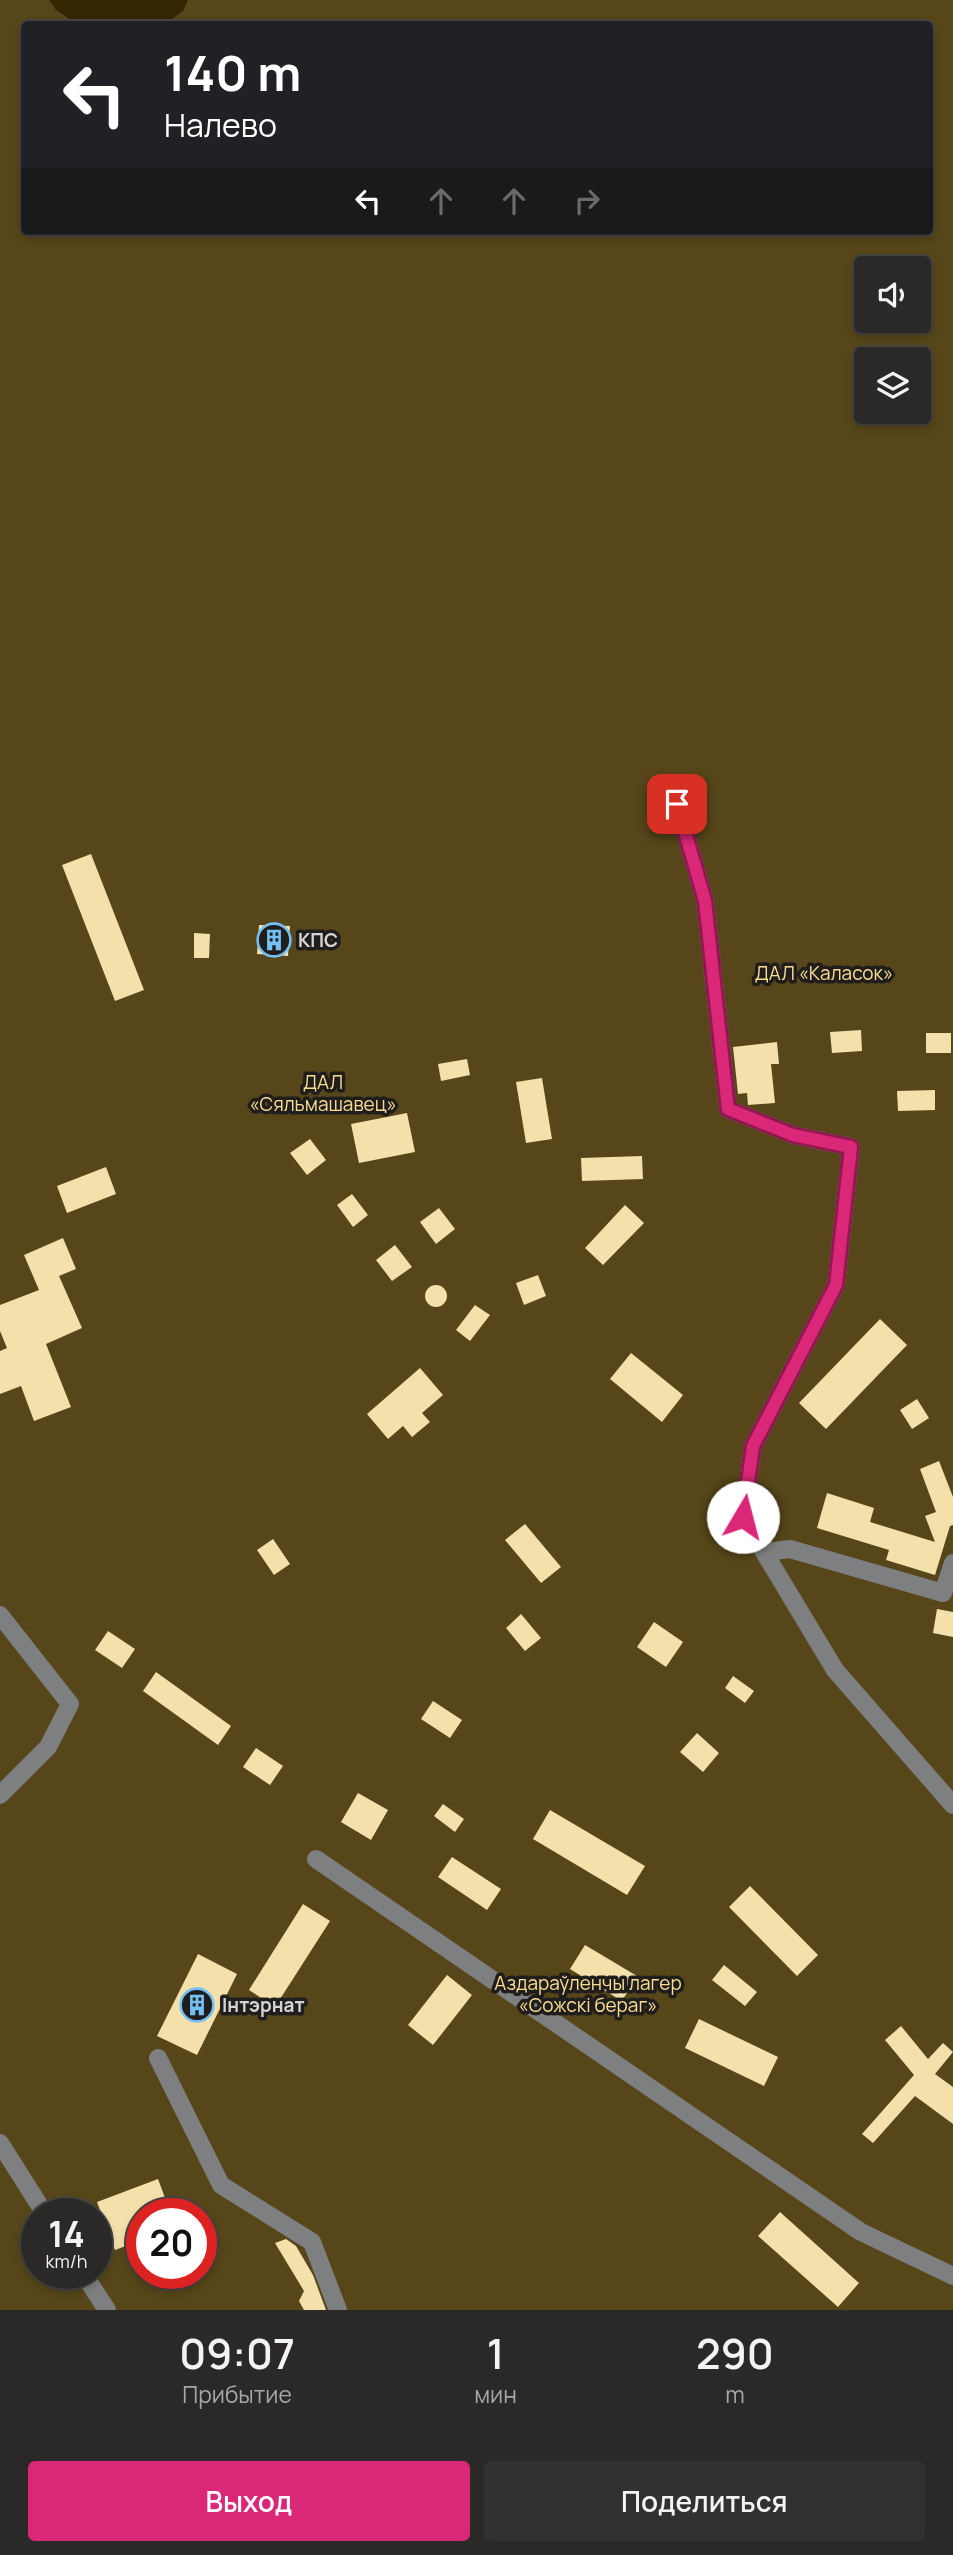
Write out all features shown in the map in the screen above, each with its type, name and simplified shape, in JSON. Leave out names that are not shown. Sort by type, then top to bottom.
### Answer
[{"type":"street","points":[[677,804],[705,901],[728,1109],[793,1135],[851,1147],[836,1285],[753,1446],[743,1517],[835,1670],[953,1805]]},
{"type":"street","points":[[765,1552],[790,1549],[943,1593],[953,1563]]},
{"type":"street","points":[[0,1615],[71,1704],[48,1747],[0,1795]]},
{"type":"street","points":[[316,1859],[861,2232],[953,2276]]},
{"type":"street","points":[[158,2058],[221,2185],[312,2242],[338,2310]]},
{"type":"street","points":[[0,2143],[35,2198]]},
{"type":"street","points":[[93,2289],[107,2310]]},
{"type":"green space","points":[[0,0],[953,0],[953,2310],[0,2310]]},
{"type":"shaded area","points":[[49,0],[188,0],[183,11],[169,21],[72,21],[56,10]]},
{"type":"building","points":[[91,854],[144,990],[115,1001],[62,865]]},
{"type":"building","name":"КПС","points":[[259,925],[290,926],[288,956],[257,954]]},
{"type":"building","points":[[194,933],[210,934],[209,958],[194,958]]},
{"type":"building","points":[[861,1030],[862,1051],[832,1053],[830,1032]]},
{"type":"building","points":[[926,1033],[951,1033],[951,1053],[926,1053]]},
{"type":"building","points":[[777,1042],[779,1064],[771,1064],[775,1103],[748,1105],[747,1093],[738,1094],[733,1047]]},
{"type":"building","points":[[467,1059],[470,1075],[441,1081],[438,1064]]},
{"type":"building","points":[[542,1078],[552,1139],[526,1143],[516,1082]]},
{"type":"building","points":[[935,1090],[935,1110],[898,1111],[897,1091]]},
{"type":"building","points":[[407,1113],[415,1152],[359,1163],[351,1124]]},
{"type":"building","points":[[310,1139],[326,1160],[307,1175],[290,1153]]},
{"type":"building","points":[[642,1156],[643,1179],[582,1181],[581,1158]]},
{"type":"building","points":[[106,1167],[116,1194],[67,1213],[57,1186]]},
{"type":"building","points":[[352,1194],[368,1215],[353,1227],[337,1205]]},
{"type":"building","points":[[625,1205],[644,1223],[603,1265],[585,1248]]},
{"type":"building","points":[[439,1208],[455,1229],[436,1244],[420,1222]]},
{"type":"building","points":[[63,1238],[76,1269],[59,1276],[82,1328],[46,1344],[71,1407],[34,1421],[21,1386],[0,1394],[0,1351],[7,1348],[0,1331],[0,1305],[39,1290],[24,1255]]},
{"type":"building","points":[[395,1245],[412,1267],[392,1281],[376,1260]]},
{"type":"building","points":[[538,1275],[546,1296],[524,1305],[516,1283]]},
{"type":"building","points":[[436,1285],[444,1288],[447,1296],[444,1304],[436,1307],[428,1304],[425,1296],[428,1288]]},
{"type":"building","points":[[475,1305],[490,1315],[470,1341],[456,1330]]},
{"type":"building","points":[[880,1319],[907,1345],[826,1429],[799,1403]]},
{"type":"building","points":[[631,1353],[683,1395],[662,1422],[610,1379]]},
{"type":"building","points":[[420,1368],[443,1395],[422,1413],[430,1422],[412,1437],[403,1426],[388,1439],[367,1414]]},
{"type":"building","points":[[917,1399],[929,1418],[912,1429],[900,1410]]},
{"type":"building","points":[[939,1461],[953,1497],[953,1525],[950,1526],[935,1575],[886,1560],[889,1550],[817,1528],[827,1493],[874,1508],[870,1522],[935,1542],[925,1516],[936,1512],[920,1469]]},
{"type":"building","points":[[525,1524],[561,1567],[541,1583],[505,1540]]},
{"type":"building","points":[[273,1539],[290,1564],[274,1575],[257,1550]]},
{"type":"building","points":[[937,1609],[953,1612],[953,1637],[933,1633]]},
{"type":"building","points":[[521,1614],[541,1638],[525,1651],[506,1628]]},
{"type":"building","points":[[654,1622],[683,1642],[666,1667],[637,1647]]},
{"type":"building","points":[[108,1631],[135,1649],[122,1668],[95,1650]]},
{"type":"building","points":[[156,1672],[231,1726],[218,1745],[143,1691]]},
{"type":"building","points":[[733,1676],[754,1691],[745,1703],[725,1688]]},
{"type":"building","points":[[433,1701],[462,1720],[450,1738],[421,1719]]},
{"type":"building","points":[[697,1733],[719,1753],[703,1772],[680,1752]]},
{"type":"building","points":[[256,1748],[283,1766],[270,1785],[243,1767]]},
{"type":"building","points":[[358,1793],[388,1810],[371,1840],[341,1822]]},
{"type":"building","points":[[443,1804],[464,1819],[455,1832],[434,1816]]},
{"type":"building","points":[[550,1810],[645,1866],[627,1895],[533,1839]]},
{"type":"building","points":[[452,1857],[501,1889],[487,1910],[438,1877]]},
{"type":"building","points":[[750,1886],[818,1955],[797,1976],[729,1907]]},
{"type":"building","points":[[303,1904],[330,1921],[275,2007],[249,1990]]},
{"type":"building","points":[[585,1945],[637,1976],[622,2001],[570,1969]]},
{"type":"building","name":"Інтэрнат","points":[[198,1954],[237,1974],[197,2055],[157,2036]]},
{"type":"building","points":[[724,1965],[757,1992],[745,2006],[712,1980]]},
{"type":"building","points":[[447,1975],[472,1995],[433,2045],[408,2025]]},
{"type":"building","points":[[699,2019],[778,2057],[764,2086],[685,2048]]},
{"type":"building","points":[[901,2026],[928,2059],[943,2043],[953,2052],[935,2074],[953,2087],[953,2124],[915,2096],[873,2143],[862,2134],[914,2075],[885,2040]]},
{"type":"building","points":[[158,2179],[165,2198],[126,2198],[126,2246],[115,2250],[112,2242],[112,2198],[108,2198]]},
{"type":"building","points":[[780,2212],[859,2283],[838,2307],[758,2236]]},
{"type":"building","points":[[286,2239],[296,2246],[313,2275],[326,2310],[304,2310],[299,2301],[304,2291],[275,2243]]},
{"type":"place","name":"КПС","points":[[274,940]]},
{"type":"place","name":"Інтэрнат","points":[[197,2005]]},
{"type":"route","points":[[677,804],[705,901],[728,1109],[793,1135],[851,1147],[836,1285],[753,1446],[743,1517]]},
{"type":"park label","name":"ДАЛ «Каласок»","points":[[824,973]]},
{"type":"park label","name":"ДАЛ «Сяльмашавец»","points":[[323,1093]]},
{"type":"park label","name":"Аздараўленчы лагер «Сожскі бераг»","points":[[588,1994]]}]
